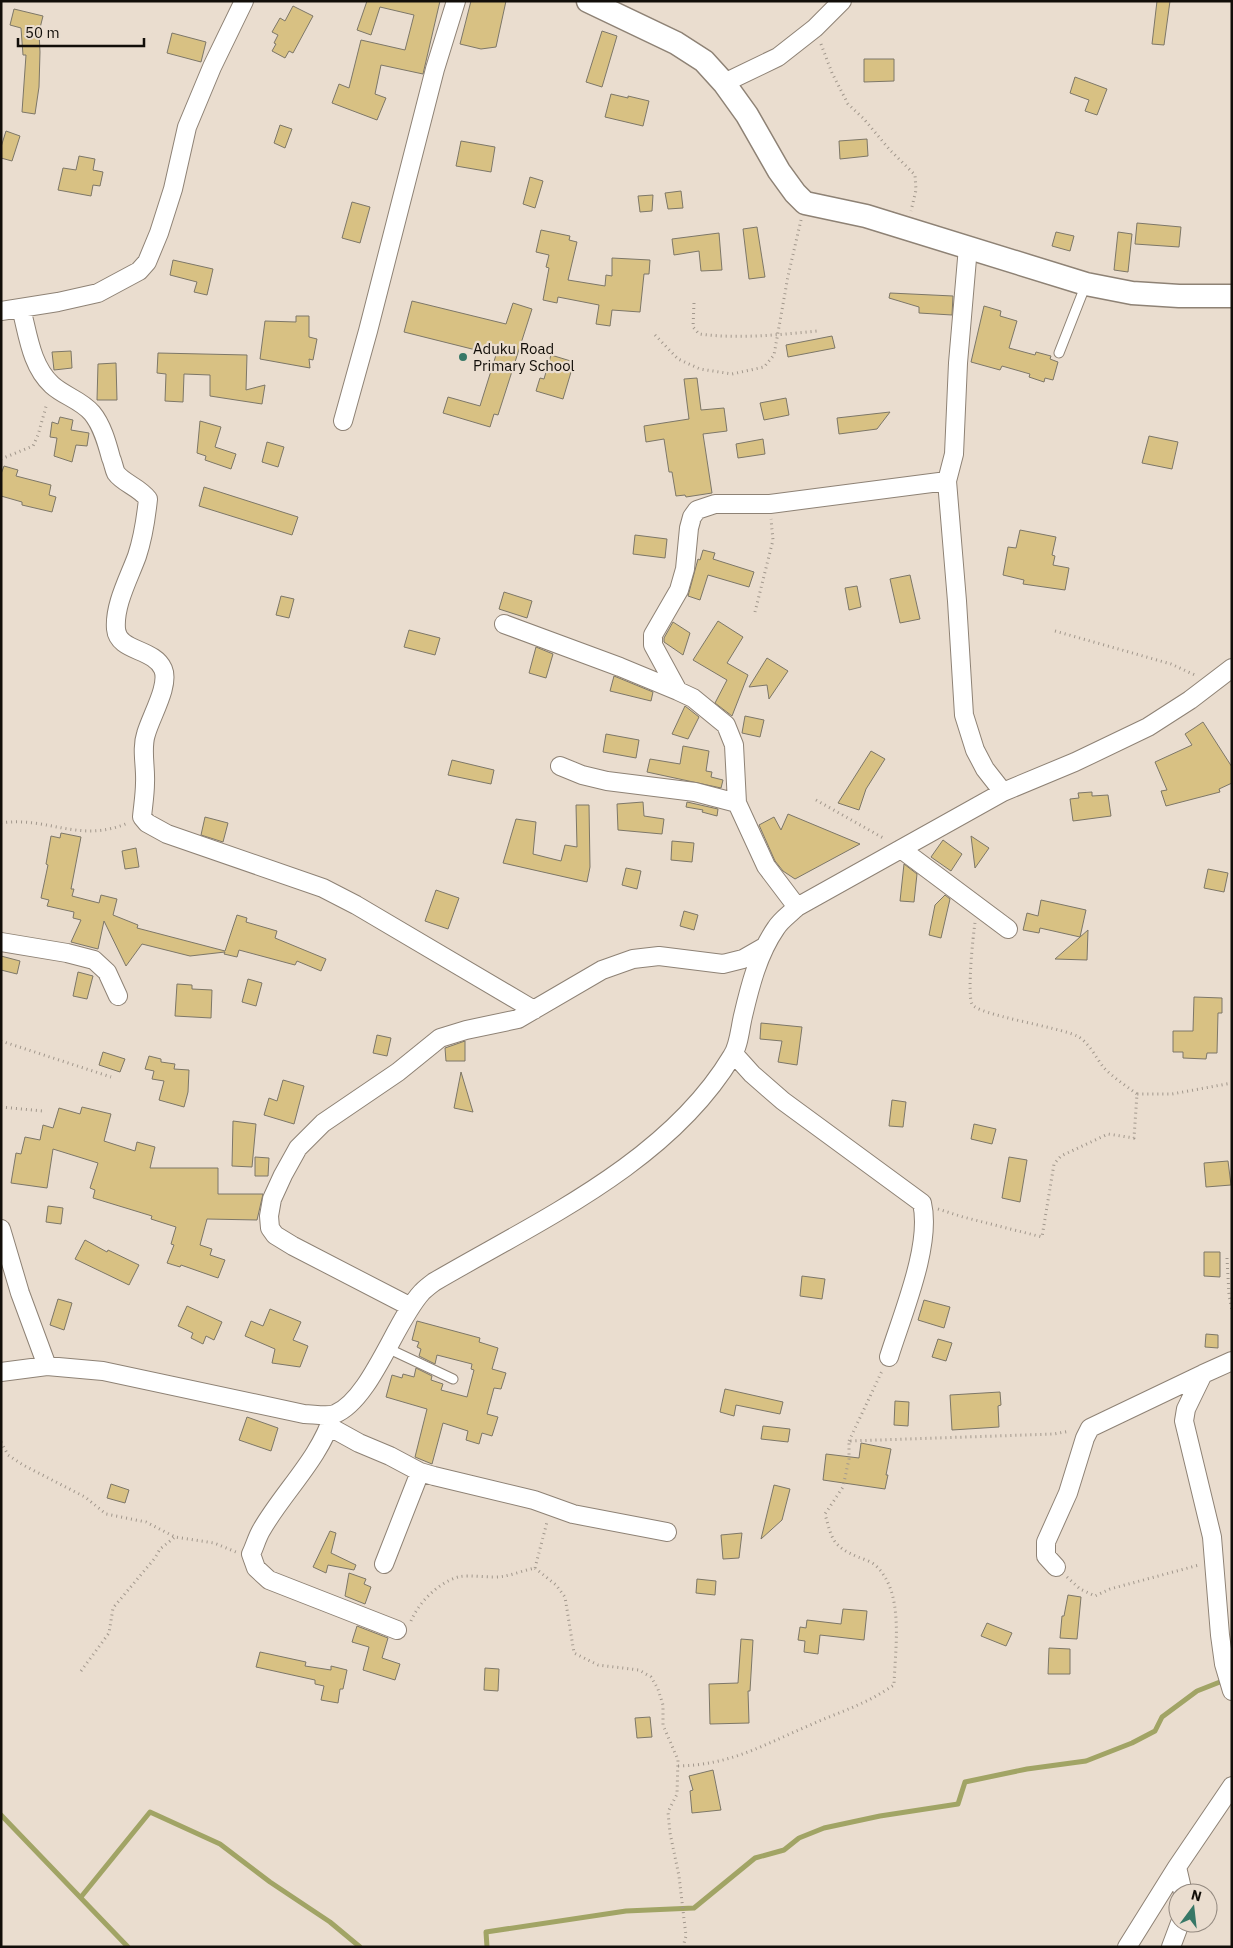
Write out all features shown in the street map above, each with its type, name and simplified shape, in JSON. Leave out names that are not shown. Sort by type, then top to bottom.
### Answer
[{"type":"street","points":[[1,311],[58,302],[98,293],[139,271],[147,262],[159,234],[173,189],[187,127],[212,67],[244,1]]},
{"type":"street","points":[[343,421],[435,69],[456,1]]},
{"type":"street","points":[[588,1],[676,43],[704,61],[724,83],[747,115],[779,170],[795,193],[805,203],[866,216],[1086,284],[1132,293],[1179,296],[1232,296]]},
{"type":"street","points":[[724,83],[778,57],[814,28],[842,1]]},
{"type":"street","points":[[968,247],[958,363],[954,454],[947,481],[964,715],[975,750],[985,769],[1003,792]]},
{"type":"street","points":[[21,308],[35,360],[42,374],[52,385],[84,404],[94,415],[104,435],[116,473],[142,491],[148,499],[138,553],[119,605],[116,628],[118,637],[126,645],[146,653],[158,661],[164,670],[165,682],[162,695],[152,714],[145,737],[146,782],[142,817],[147,823],[167,834],[323,888],[534,1010]]},
{"type":"street","points":[[678,691],[653,645],[653,636],[679,590],[685,569],[689,528],[692,517],[697,510],[715,504],[770,504],[947,481]]},
{"type":"street","points":[[504,624],[620,667],[678,691],[693,698],[726,725],[734,745],[737,803],[766,866],[797,907]]},
{"type":"street","points":[[397,1630],[269,1580],[256,1568],[251,1554],[261,1531],[315,1452],[332,1420],[366,1384],[422,1292],[434,1282],[569,1205],[655,1144],[678,1124],[712,1085],[734,1054],[750,986],[764,947],[776,927],[797,907],[1003,792],[1075,762],[1148,727],[1170,714],[1232,668]]},
{"type":"street","points":[[560,766],[582,775],[607,781],[695,792],[737,803]]},
{"type":"street","points":[[901,849],[1008,929]]},
{"type":"street","points":[[1,942],[67,953],[94,960],[107,972],[118,996]]},
{"type":"street","points":[[411,1308],[342,1273],[275,1235],[270,1228],[269,1216],[272,1199],[298,1148],[317,1130],[349,1105],[398,1072],[440,1038],[466,1030],[518,1019],[602,970],[633,959],[659,956],[722,964],[743,959],[764,947]]},
{"type":"street","points":[[734,1054],[752,1074],[783,1101],[922,1203],[924,1225],[918,1262],[889,1357]]},
{"type":"street","points":[[1,1229],[5,1255],[47,1366]]},
{"type":"street","points":[[1056,1567],[1046,1556],[1046,1542],[1068,1493],[1085,1438],[1090,1428],[1232,1361]]},
{"type":"street","points":[[1,1372],[47,1366],[103,1371],[332,1420],[359,1443],[390,1456],[420,1472],[534,1500],[551,1507],[592,1518],[667,1532]]},
{"type":"street","points":[[1203,1374],[1186,1409],[1184,1421],[1212,1537],[1220,1635],[1224,1664],[1232,1691]]},
{"type":"street","points":[[384,1564],[420,1472]]},
{"type":"street","points":[[1127,1947],[1177,1867],[1232,1786]]},
{"type":"street","points":[[1177,1867],[1181,1883]]},
{"type":"street","points":[[1171,1947],[1176,1933]]},
{"type":"lane","points":[[1059,353],[1086,284]]},
{"type":"lane","points":[[387,1348],[454,1379]]},
{"type":"path","points":[[814,28],[832,73],[848,104],[915,175],[916,190],[907,229]]},
{"type":"path","points":[[655,335],[678,359],[700,369],[732,374],[764,367],[774,355],[805,203]]},
{"type":"path","points":[[694,302],[693,326],[699,334],[721,337],[817,331]]},
{"type":"path","points":[[1,459],[33,446],[38,435],[52,385]]},
{"type":"path","points":[[755,612],[773,540],[770,504]]},
{"type":"path","points":[[1055,631],[1171,664],[1211,684]]},
{"type":"path","points":[[816,800],[901,849]]},
{"type":"path","points":[[1,823],[28,822],[92,832],[112,830],[142,817]]},
{"type":"path","points":[[979,907],[974,926],[970,974],[971,1003],[976,1008],[995,1015],[1059,1029],[1079,1037],[1105,1068],[1137,1094],[1172,1094],[1232,1084]]},
{"type":"path","points":[[1,1041],[111,1077]]},
{"type":"path","points":[[922,1203],[963,1217],[1042,1237],[1054,1164],[1061,1156],[1108,1134],[1134,1138],[1137,1094]]},
{"type":"path","points":[[1,1107],[42,1111]]},
{"type":"path","points":[[1228,1258],[1229,1294],[1232,1310]]},
{"type":"path","points":[[678,1766],[710,1764],[770,1744],[807,1726],[862,1704],[894,1685],[896,1636],[894,1598],[885,1577],[874,1564],[847,1552],[833,1540],[825,1514],[843,1487],[849,1459],[848,1441],[889,1357]]},
{"type":"path","points":[[848,1441],[1054,1434],[1090,1428]]},
{"type":"path","points":[[1,1442],[8,1455],[23,1465],[85,1497],[106,1514],[146,1522],[175,1537],[214,1542],[230,1551],[251,1554]]},
{"type":"path","points":[[535,1568],[551,1507]]},
{"type":"path","points":[[81,1671],[109,1632],[113,1608],[155,1558],[160,1549],[175,1537]]},
{"type":"path","points":[[1056,1567],[1080,1589],[1094,1596],[1110,1589],[1154,1576],[1215,1561]]},
{"type":"path","points":[[535,1568],[556,1585],[565,1597],[574,1653],[598,1665],[639,1670],[651,1677],[658,1689],[663,1706],[663,1725],[678,1760],[677,1794],[668,1812],[670,1833],[679,1876],[686,1936],[683,1947]]},
{"type":"path","points":[[397,1630],[407,1628],[416,1610],[439,1587],[459,1577],[485,1578],[505,1576],[535,1568]]},
{"type":"building","points":[[367,1],[440,1],[423,74],[381,65],[375,94],[386,98],[377,120],[332,103],[339,84],[349,88],[361,40],[405,50],[414,15],[380,7],[371,35],[357,30]]},
{"type":"building","points":[[471,1],[506,1],[496,47],[481,49],[460,44]]},
{"type":"building","points":[[1157,1],[1170,1],[1164,45],[1152,44]]},
{"type":"building","points":[[293,6],[313,16],[293,53],[289,51],[285,58],[272,51],[278,35],[272,32],[280,18],[285,21]]},
{"type":"building","points":[[14,9],[43,16],[39,32],[39,87],[35,114],[22,112],[26,55],[23,55],[21,28],[10,25]]},
{"type":"building","points":[[602,31],[617,36],[602,87],[586,82]]},
{"type":"building","points":[[172,33],[206,42],[201,62],[167,53]]},
{"type":"building","points":[[864,59],[894,59],[894,81],[864,82]]},
{"type":"building","points":[[1075,77],[1107,89],[1097,115],[1085,111],[1089,100],[1070,93]]},
{"type":"building","points":[[611,94],[649,101],[643,126],[605,117]]},
{"type":"building","points":[[280,125],[292,129],[285,148],[274,143]]},
{"type":"building","points":[[6,131],[20,136],[12,161],[1,158],[1,147]]},
{"type":"building","points":[[867,139],[868,156],[840,159],[839,141]]},
{"type":"building","points":[[461,141],[495,147],[491,172],[456,166]]},
{"type":"building","points":[[79,156],[95,159],[93,170],[103,172],[100,186],[93,185],[91,196],[58,190],[63,168],[76,170]]},
{"type":"building","points":[[530,177],[543,181],[535,208],[523,204]]},
{"type":"building","points":[[681,191],[683,208],[668,209],[665,193]]},
{"type":"building","points":[[653,195],[652,211],[640,212],[638,196]]},
{"type":"building","points":[[352,202],[370,207],[360,243],[342,238]]},
{"type":"building","points":[[1137,223],[1181,227],[1179,247],[1135,244]]},
{"type":"building","points":[[757,227],[765,277],[749,279],[743,229]]},
{"type":"building","points":[[541,230],[570,236],[569,240],[577,242],[568,280],[605,286],[606,275],[612,276],[612,258],[650,260],[649,274],[644,274],[640,312],[612,310],[610,326],[596,324],[599,305],[558,297],[557,303],[543,300],[549,268],[546,267],[549,255],[536,252]]},
{"type":"building","points":[[1056,232],[1074,236],[1070,251],[1052,246]]},
{"type":"building","points":[[1118,232],[1132,234],[1128,272],[1114,270]]},
{"type":"building","points":[[719,233],[722,270],[701,271],[699,251],[674,255],[672,239]]},
{"type":"building","points":[[173,260],[213,269],[207,295],[194,292],[197,282],[170,275]]},
{"type":"building","points":[[890,293],[953,296],[952,315],[919,313],[919,307],[889,298]]},
{"type":"building","points":[[412,301],[506,324],[513,303],[532,309],[498,415],[494,414],[490,427],[443,413],[448,397],[480,406],[496,355],[404,332]]},
{"type":"building","points":[[984,306],[1001,311],[1000,316],[1017,321],[1009,348],[1035,355],[1036,352],[1051,356],[1050,359],[1058,362],[1053,380],[1045,378],[1044,382],[1029,377],[1030,374],[1002,366],[1000,370],[971,362]]},
{"type":"building","points":[[296,316],[309,316],[309,337],[317,339],[313,360],[309,359],[310,368],[260,359],[265,321],[296,322]]},
{"type":"building","points":[[832,336],[835,348],[788,357],[786,345]]},
{"type":"building","points":[[71,351],[72,368],[54,370],[52,352]]},
{"type":"building","points":[[158,353],[247,355],[246,390],[265,385],[262,404],[210,396],[210,375],[184,374],[183,402],[165,401],[166,374],[157,373]]},
{"type":"building","points":[[551,355],[574,362],[563,399],[536,391],[540,378],[544,379]]},
{"type":"building","points":[[116,363],[117,400],[97,400],[98,364]]},
{"type":"building","points":[[697,378],[701,410],[724,408],[727,431],[703,434],[712,493],[686,497],[685,495],[676,496],[672,472],[669,472],[664,439],[646,442],[644,426],[689,419],[684,379]]},
{"type":"building","points":[[786,398],[789,415],[764,420],[760,403]]},
{"type":"building","points":[[890,412],[877,429],[839,434],[837,418]]},
{"type":"building","points":[[60,417],[73,420],[71,430],[89,433],[87,446],[76,445],[72,462],[54,456],[57,438],[50,437],[52,422],[58,424]]},
{"type":"building","points":[[200,421],[221,427],[215,447],[236,454],[231,469],[205,460],[206,456],[197,453]]},
{"type":"building","points":[[1149,436],[1178,442],[1172,469],[1142,463]]},
{"type":"building","points":[[763,439],[765,454],[738,458],[736,444]]},
{"type":"building","points":[[267,442],[284,447],[278,467],[262,462]]},
{"type":"building","points":[[4,466],[18,470],[16,476],[51,485],[49,495],[56,497],[52,512],[22,505],[22,502],[1,496],[1,474]]},
{"type":"building","points":[[204,487],[298,517],[292,535],[199,506]]},
{"type":"building","points":[[1020,530],[1056,537],[1052,555],[1055,556],[1053,565],[1069,568],[1065,590],[1023,584],[1024,580],[1003,575],[1008,547],[1016,548]]},
{"type":"building","points":[[635,535],[667,539],[665,558],[633,554]]},
{"type":"building","points":[[703,550],[715,553],[713,559],[754,572],[749,587],[708,575],[700,600],[688,596],[698,559],[700,560]]},
{"type":"building","points":[[910,575],[920,619],[900,623],[890,579]]},
{"type":"building","points":[[857,586],[861,607],[849,610],[845,588]]},
{"type":"building","points":[[504,592],[532,601],[527,618],[499,609]]},
{"type":"building","points":[[281,596],[294,599],[289,618],[276,615]]},
{"type":"building","points":[[718,621],[743,637],[727,663],[748,675],[732,716],[715,703],[727,680],[693,660]]},
{"type":"building","points":[[673,622],[690,633],[683,655],[664,642],[664,638]]},
{"type":"building","points":[[409,630],[440,638],[435,655],[404,647]]},
{"type":"building","points":[[536,647],[553,654],[546,678],[529,673]]},
{"type":"building","points":[[767,658],[788,671],[769,699],[767,685],[749,687]]},
{"type":"building","points":[[614,676],[653,692],[651,701],[610,691]]},
{"type":"building","points":[[685,706],[699,717],[688,739],[672,734]]},
{"type":"building","points":[[745,716],[764,720],[760,737],[742,733]]},
{"type":"building","points":[[1203,722],[1232,767],[1232,783],[1219,789],[1220,792],[1166,806],[1161,791],[1167,790],[1155,762],[1192,745],[1185,734]]},
{"type":"building","points":[[606,734],[639,740],[636,758],[603,752]]},
{"type":"building","points":[[683,746],[709,751],[706,771],[712,772],[711,777],[723,780],[721,788],[647,772],[650,759],[680,764]]},
{"type":"building","points":[[871,751],[885,759],[866,789],[859,810],[838,803]]},
{"type":"building","points":[[452,760],[494,770],[491,784],[448,775]]},
{"type":"building","points":[[1092,792],[1092,796],[1108,795],[1111,816],[1073,821],[1070,799],[1079,798],[1078,793]]},
{"type":"building","points":[[643,802],[644,816],[664,819],[662,834],[618,830],[617,804]]},
{"type":"building","points":[[687,802],[718,809],[717,816],[702,812],[703,810],[686,807]]},
{"type":"building","points":[[576,805],[589,805],[590,867],[587,882],[503,863],[516,819],[536,822],[533,854],[561,861],[565,845],[577,847]]},
{"type":"building","points":[[788,814],[860,844],[795,879],[783,871],[775,861],[759,825],[774,817],[781,830]]},
{"type":"building","points":[[205,817],[228,823],[223,842],[201,835]]},
{"type":"building","points":[[61,833],[81,837],[71,889],[74,889],[72,896],[99,903],[101,895],[117,899],[113,915],[138,925],[137,928],[225,951],[237,915],[247,918],[246,922],[277,931],[275,938],[326,959],[321,971],[297,961],[295,965],[239,950],[237,957],[224,954],[225,952],[190,956],[142,944],[126,966],[104,921],[98,949],[71,942],[81,920],[73,918],[74,912],[47,906],[49,900],[41,898],[48,865],[46,864],[51,836],[60,838]]},
{"type":"building","points":[[971,836],[989,848],[975,868]]},
{"type":"building","points":[[943,840],[962,854],[951,871],[931,857]]},
{"type":"building","points":[[672,841],[694,843],[692,862],[671,860]]},
{"type":"building","points":[[136,848],[139,867],[125,869],[122,851]]},
{"type":"building","points":[[904,864],[917,874],[914,902],[900,901]]},
{"type":"building","points":[[626,868],[641,871],[637,889],[622,885]]},
{"type":"building","points":[[1208,869],[1228,873],[1224,892],[1204,888]]},
{"type":"building","points":[[436,890],[459,898],[448,929],[425,921]]},
{"type":"building","points":[[945,895],[950,899],[941,938],[929,935],[935,905]]},
{"type":"building","points":[[1041,900],[1086,910],[1080,937],[1040,928],[1039,933],[1023,930],[1027,913],[1038,916]]},
{"type":"building","points":[[684,911],[698,915],[694,930],[680,926]]},
{"type":"building","points":[[1088,930],[1087,960],[1055,959]]},
{"type":"building","points":[[1,956],[20,961],[17,974],[1,970]]},
{"type":"building","points":[[78,972],[93,976],[87,999],[73,996]]},
{"type":"building","points":[[248,979],[262,983],[256,1006],[242,1002]]},
{"type":"building","points":[[177,984],[192,985],[192,989],[212,990],[211,1018],[175,1016]]},
{"type":"building","points":[[1194,997],[1222,998],[1222,1013],[1218,1013],[1217,1053],[1207,1053],[1206,1059],[1183,1058],[1183,1052],[1173,1052],[1173,1031],[1193,1031]]},
{"type":"building","points":[[761,1023],[802,1027],[797,1065],[778,1062],[782,1041],[760,1039]]},
{"type":"building","points":[[377,1035],[391,1038],[387,1056],[373,1053]]},
{"type":"building","points":[[465,1041],[465,1061],[446,1061],[445,1048]]},
{"type":"building","points":[[103,1052],[125,1059],[120,1072],[99,1065]]},
{"type":"building","points":[[149,1056],[161,1059],[161,1062],[175,1064],[174,1069],[189,1070],[188,1092],[184,1107],[159,1100],[164,1081],[152,1079],[154,1071],[145,1069]]},
{"type":"building","points":[[461,1072],[473,1112],[454,1108]]},
{"type":"building","points":[[283,1080],[304,1086],[294,1124],[264,1115],[269,1098],[277,1101]]},
{"type":"building","points":[[892,1100],[906,1102],[903,1127],[889,1126]]},
{"type":"building","points":[[82,1107],[111,1114],[104,1141],[135,1151],[137,1142],[155,1147],[150,1168],[218,1168],[218,1194],[263,1194],[257,1220],[207,1219],[200,1245],[212,1249],[210,1255],[225,1260],[218,1278],[181,1265],[180,1267],[167,1263],[174,1245],[171,1244],[176,1227],[151,1219],[152,1216],[93,1198],[95,1190],[90,1188],[98,1163],[53,1149],[47,1188],[11,1183],[16,1153],[21,1154],[25,1137],[40,1140],[43,1125],[53,1128],[59,1108],[80,1114]]},
{"type":"building","points":[[233,1121],[256,1124],[252,1167],[232,1166]]},
{"type":"building","points":[[974,1124],[996,1129],[992,1144],[971,1139]]},
{"type":"building","points":[[255,1157],[269,1158],[268,1176],[255,1176]]},
{"type":"building","points":[[1009,1157],[1027,1160],[1020,1202],[1002,1198]]},
{"type":"building","points":[[1228,1161],[1231,1185],[1206,1187],[1204,1163]]},
{"type":"building","points":[[48,1206],[63,1208],[61,1224],[46,1222]]},
{"type":"building","points":[[85,1240],[107,1252],[108,1250],[139,1265],[129,1285],[75,1259]]},
{"type":"building","points":[[1204,1252],[1220,1252],[1220,1277],[1204,1276]]},
{"type":"building","points":[[802,1276],[825,1279],[822,1299],[800,1296]]},
{"type":"building","points":[[58,1299],[72,1303],[64,1330],[50,1325]]},
{"type":"building","points":[[924,1300],[950,1307],[944,1328],[918,1320]]},
{"type":"building","points":[[187,1306],[222,1322],[214,1340],[206,1336],[203,1344],[191,1338],[193,1333],[178,1326]]},
{"type":"building","points":[[270,1309],[301,1322],[293,1340],[308,1346],[300,1367],[272,1363],[275,1349],[245,1336],[251,1321],[263,1326]]},
{"type":"building","points":[[417,1321],[480,1338],[479,1342],[498,1348],[492,1369],[506,1373],[501,1389],[494,1388],[487,1414],[498,1417],[492,1436],[482,1433],[479,1444],[466,1440],[468,1431],[443,1423],[432,1464],[415,1457],[427,1409],[386,1397],[392,1375],[402,1378],[403,1374],[414,1377],[416,1368],[432,1376],[431,1380],[443,1384],[441,1390],[467,1397],[474,1370],[471,1369],[472,1364],[437,1355],[435,1364],[419,1356],[421,1349],[417,1347],[419,1342],[412,1340]]},
{"type":"building","points":[[1206,1334],[1218,1335],[1218,1348],[1205,1347]]},
{"type":"building","points":[[938,1339],[952,1343],[946,1361],[932,1357]]},
{"type":"building","points":[[725,1389],[783,1402],[780,1414],[736,1405],[734,1416],[720,1412]]},
{"type":"building","points":[[1000,1392],[1001,1405],[998,1406],[999,1427],[952,1430],[950,1395]]},
{"type":"building","points":[[895,1401],[909,1402],[908,1426],[894,1425]]},
{"type":"building","points":[[247,1417],[278,1428],[271,1451],[239,1440]]},
{"type":"building","points":[[763,1426],[790,1429],[788,1442],[761,1439]]},
{"type":"building","points":[[861,1443],[891,1449],[885,1489],[823,1480],[826,1454],[859,1458]]},
{"type":"building","points":[[111,1484],[129,1490],[125,1503],[107,1498]]},
{"type":"building","points":[[774,1485],[790,1489],[782,1520],[761,1539]]},
{"type":"building","points":[[330,1531],[336,1533],[331,1553],[356,1565],[354,1570],[328,1565],[326,1573],[313,1567]]},
{"type":"building","points":[[742,1533],[739,1558],[723,1559],[721,1535]]},
{"type":"building","points":[[349,1573],[366,1579],[364,1584],[371,1587],[365,1604],[345,1596]]},
{"type":"building","points":[[697,1579],[716,1581],[715,1595],[696,1593]]},
{"type":"building","points":[[1068,1595],[1081,1597],[1077,1639],[1060,1638],[1062,1616],[1064,1616]]},
{"type":"building","points":[[843,1609],[867,1611],[864,1640],[820,1635],[818,1654],[804,1652],[805,1641],[798,1640],[800,1627],[806,1628],[807,1620],[841,1624]]},
{"type":"building","points":[[987,1623],[1012,1633],[1006,1646],[981,1636]]},
{"type":"building","points":[[357,1626],[388,1638],[382,1658],[400,1664],[395,1680],[363,1670],[369,1647],[352,1642]]},
{"type":"building","points":[[741,1639],[753,1640],[750,1691],[748,1691],[749,1723],[710,1724],[709,1684],[738,1683]]},
{"type":"building","points":[[1049,1648],[1070,1649],[1070,1674],[1048,1674]]},
{"type":"building","points":[[260,1652],[306,1662],[305,1666],[331,1670],[331,1666],[347,1670],[343,1689],[340,1689],[338,1703],[321,1700],[324,1686],[315,1684],[315,1680],[256,1667]]},
{"type":"building","points":[[485,1668],[499,1669],[498,1691],[484,1690]]},
{"type":"building","points":[[650,1717],[652,1737],[637,1738],[635,1718]]},
{"type":"building","points":[[713,1770],[721,1810],[692,1813],[690,1791],[693,1790],[689,1776]]},
{"type":"waterway","points":[[487,1947],[486,1932],[626,1911],[694,1908],[755,1858],[784,1850],[799,1838],[824,1828],[880,1816],[958,1804],[965,1782],[1027,1769],[1086,1761],[1132,1743],[1155,1731],[1162,1717],[1197,1691],[1225,1680]]},
{"type":"waterway","points":[[81,1897],[150,1812],[220,1844],[270,1882],[330,1922],[360,1947]]},
{"type":"waterway","points":[[1,1815],[128,1947]]},
{"type":"place","name":"Aduku Road Primary School","points":[[463,357]]}]
